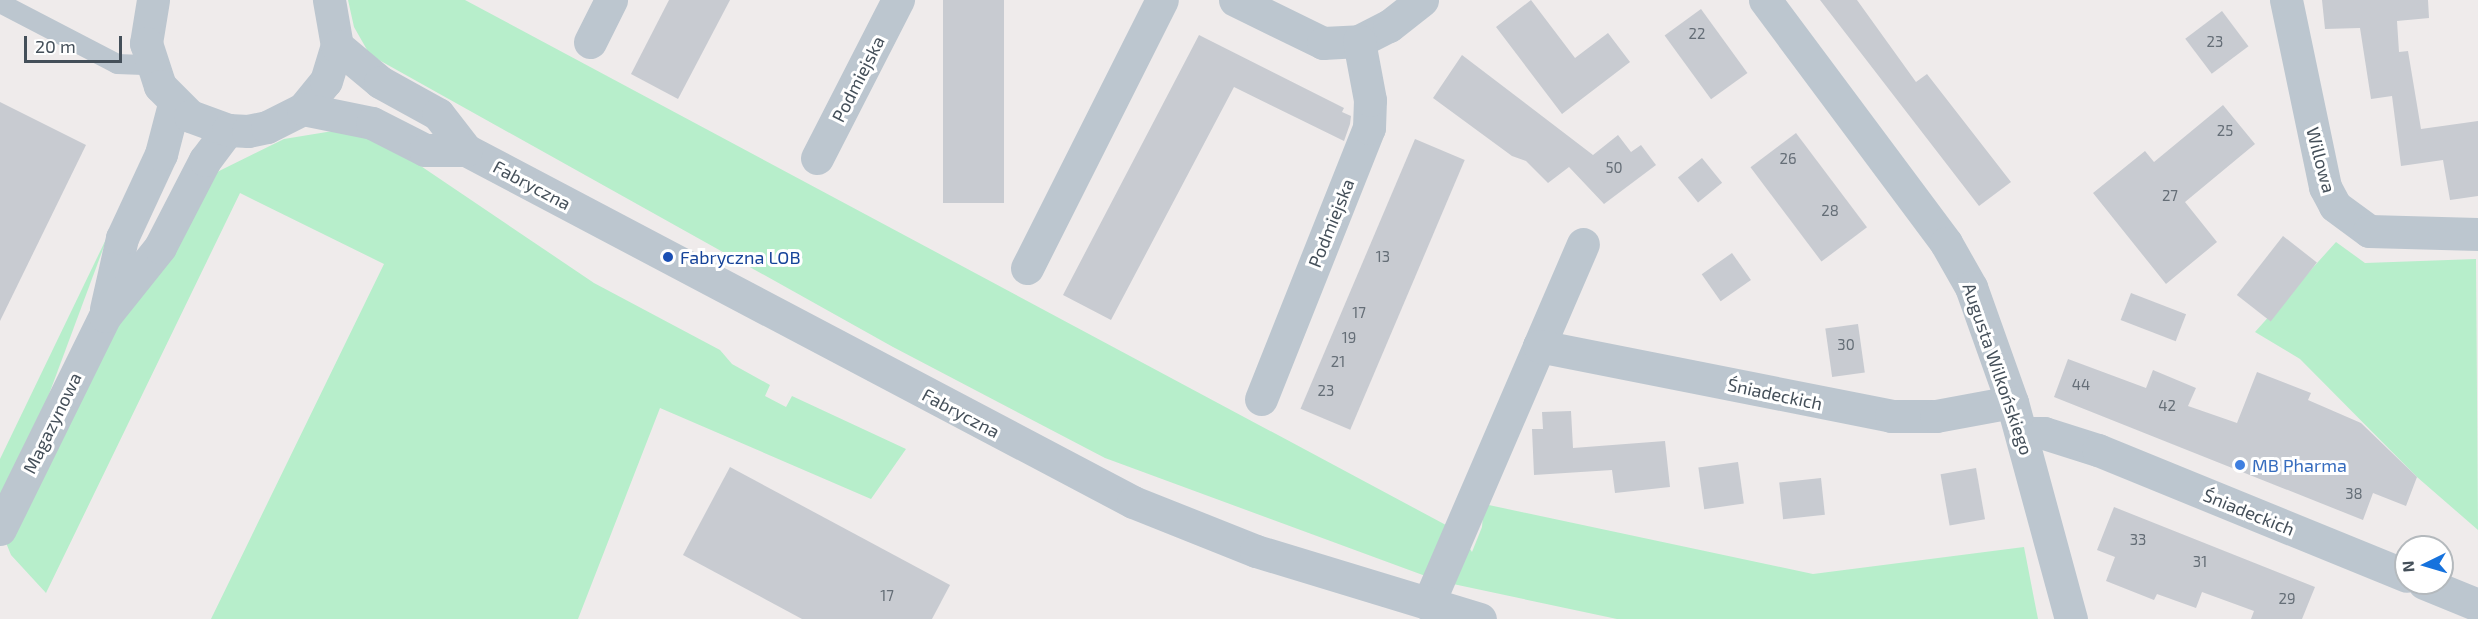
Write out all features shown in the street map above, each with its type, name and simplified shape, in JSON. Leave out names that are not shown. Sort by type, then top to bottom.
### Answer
[{"type":"street","points":[[142,7],[150,65],[174,104],[199,121],[228,130],[267,128],[303,109],[326,81],[337,46],[329,0]]},
{"type":"street","points":[[590,42],[611,0]]},
{"type":"street","name":"Podmiejska","points":[[817,158],[898,0]]},
{"type":"street","points":[[1027,268],[1162,0]]},
{"type":"street","points":[[1235,0],[1323,43],[1359,41],[1389,26],[1422,0]]},
{"type":"street","name":"Augusta Wilkońskiego","points":[[1765,0],[1946,243],[1971,287],[2022,433],[2070,619]]},
{"type":"street","name":"Willowa","points":[[2286,0],[2325,188],[2335,206],[2369,231],[2478,234]]},
{"type":"street","name":"Podmiejska","points":[[1261,399],[1369,128],[1370,100],[1359,41]]},
{"type":"street","name":"Fabryczna","points":[[337,46],[380,82],[438,114],[466,150],[1133,502],[1256,550],[1480,619]]},
{"type":"street","name":"Magazynowa","points":[[105,316],[122,238],[165,144],[174,104]]},
{"type":"street","name":"Fabryczna","points":[[303,109],[372,123],[425,150],[466,150]]},
{"type":"street","name":"Magazynowa","points":[[0,529],[105,316],[160,246],[205,160],[228,130]]},
{"type":"street","points":[[1428,604],[1583,244]]},
{"type":"street","name":"Śniadeckich","points":[[1539,346],[1891,416],[1936,416],[2012,402]]},
{"type":"street","name":"Śniadeckich","points":[[2022,433],[2044,433],[2098,450],[2394,571]]},
{"type":"street","points":[[2453,595],[2478,605]]},
{"type":"lane","points":[[0,3],[117,64],[150,65]]},
{"type":"green space","points":[[348,0],[465,0],[1459,532],[1472,552],[1482,527],[1484,504],[1813,574],[2024,547],[2038,619],[1617,619],[1439,581],[1105,458],[893,347],[370,55],[354,27]]},
{"type":"green space","points":[[345,129],[403,154],[594,283],[720,350],[732,364],[770,385],[765,396],[786,407],[792,396],[906,449],[871,499],[660,408],[578,619],[211,619],[384,264],[240,193],[46,593],[11,555],[0,528],[105,316],[213,174],[284,139]]},
{"type":"green space","points":[[109,233],[0,526],[0,459]]},
{"type":"green space","points":[[2336,242],[2365,263],[2476,259],[2478,530],[2417,477],[2300,359],[2255,332]]},
{"type":"building","points":[[669,0],[730,0],[678,99],[631,74]]},
{"type":"building","points":[[943,0],[1004,0],[1004,203],[943,203]]},
{"type":"building","points":[[1531,0],[1575,58],[1608,33],[1630,62],[1562,114],[1496,27]]},
{"type":"building","points":[[1820,0],[1857,0],[1916,82],[1927,74],[2011,182],[1979,206]]},
{"type":"building","points":[[2322,0],[2428,0],[2429,18],[2397,21],[2399,52],[2408,51],[2421,129],[2478,121],[2478,196],[2450,200],[2443,160],[2401,166],[2392,96],[2371,99],[2360,28],[2325,29]]},
{"type":"building","points":[[1701,9],[1747,73],[1711,99],[1665,35]]},
{"type":"building","points":[[2222,11],[2248,46],[2212,74],[2185,39]]},
{"type":"building","points":[[1199,35],[1344,108],[1342,112],[1351,116],[1350,124],[1344,141],[1234,87],[1111,320],[1063,295]]},
{"type":"building","points":[[1462,55],[1593,155],[1618,135],[1631,152],[1641,145],[1656,165],[1604,204],[1569,167],[1548,183],[1526,161],[1512,156],[1433,98]]},
{"type":"building","points":[[0,102],[86,145],[0,321]]},
{"type":"building","points":[[2223,105],[2255,144],[2185,202],[2217,242],[2166,284],[2093,193],[2145,151],[2154,162]]},
{"type":"building","points":[[1796,133],[1867,227],[1821,262],[1750,167]]},
{"type":"building","points":[[1415,139],[1465,160],[1350,430],[1301,409]]},
{"type":"building","points":[[1702,158],[1722,183],[1698,202],[1678,178]]},
{"type":"building","points":[[2283,236],[2317,262],[2271,322],[2237,295]]},
{"type":"building","points":[[1732,253],[1751,280],[1721,301],[1702,274]]},
{"type":"building","points":[[2131,293],[2186,314],[2176,341],[2121,320]]},
{"type":"building","points":[[1858,324],[1865,373],[1832,377],[1825,329]]},
{"type":"building","points":[[2068,359],[2146,388],[2153,370],[2196,388],[2188,406],[2237,423],[2257,372],[2311,393],[2308,400],[2361,423],[2417,477],[2406,506],[2373,493],[2363,520],[2054,397]]},
{"type":"building","points":[[1571,411],[1573,448],[1665,441],[1670,487],[1615,493],[1612,470],[1534,475],[1532,429],[1543,429],[1542,412]]},
{"type":"building","points":[[1738,462],[1744,504],[1704,509],[1698,468]]},
{"type":"building","points":[[730,467],[950,585],[932,619],[802,619],[683,555]]},
{"type":"building","points":[[1976,468],[1985,519],[1950,525],[1941,474]]},
{"type":"building","points":[[1821,478],[1825,515],[1783,519],[1779,482]]},
{"type":"building","points":[[2114,507],[2315,587],[2302,619],[2251,619],[2254,611],[2202,592],[2196,608],[2157,594],[2154,600],[2106,581],[2115,557],[2097,550]]},
{"type":"place","name":"Fabryczna LOB","points":[[668,257]]},
{"type":"place","name":"MB Pharma","points":[[2240,465]]}]
